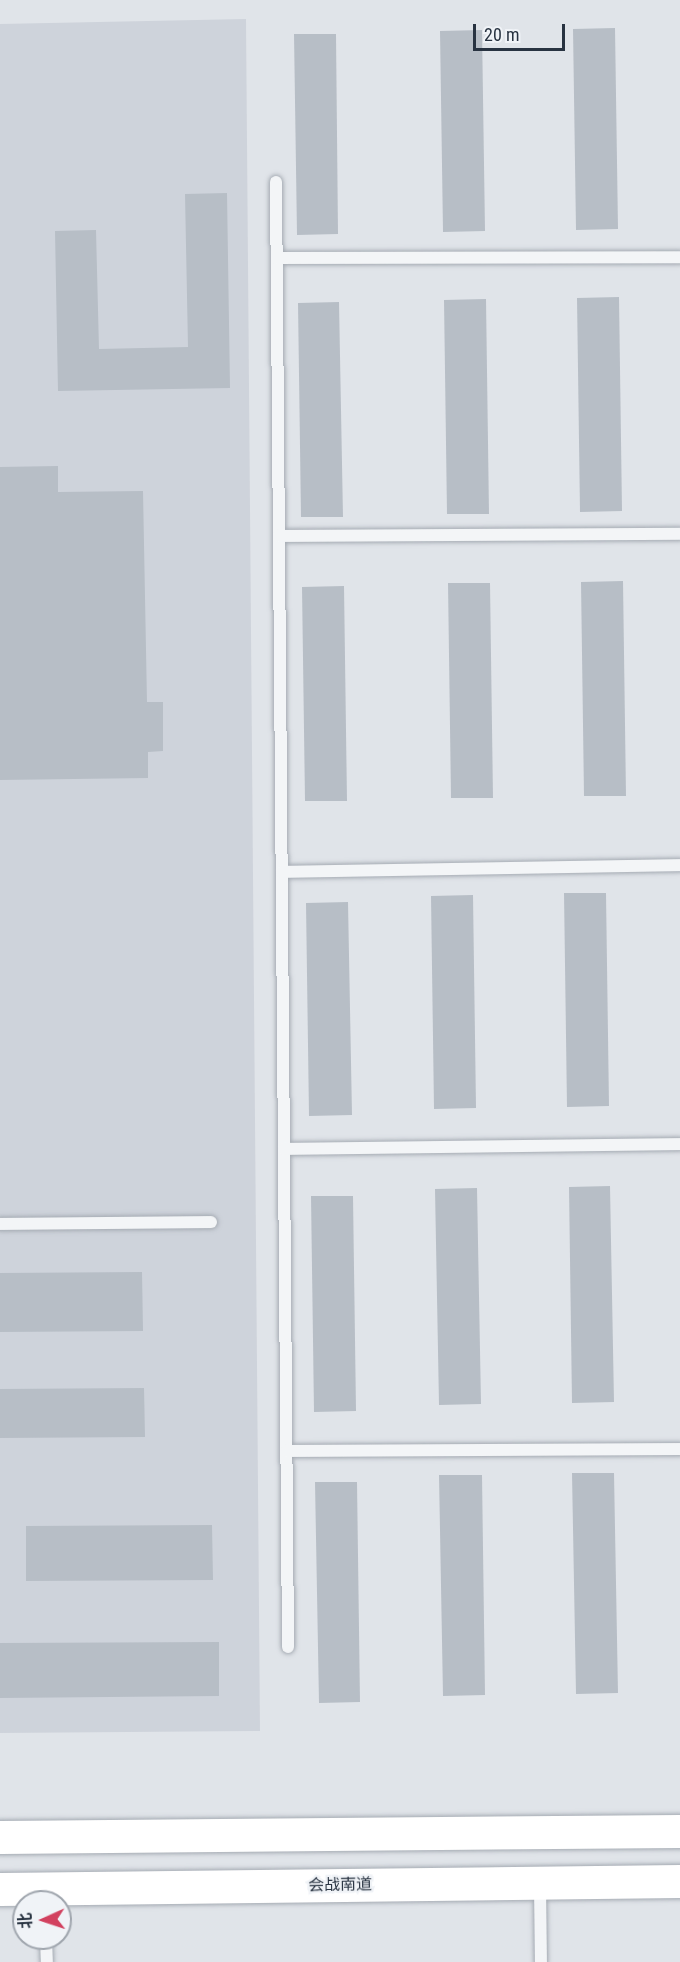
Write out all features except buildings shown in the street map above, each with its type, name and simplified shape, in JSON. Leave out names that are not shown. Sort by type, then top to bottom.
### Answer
[{"type":"main road","points":[[0,1837],[680,1831]]},
{"type":"main road","name":"会战南道","points":[[72,1894],[680,1881]]},
{"type":"lane","points":[[276,182],[288,1647]]},
{"type":"lane","points":[[277,258],[680,256]]},
{"type":"lane","points":[[279,536],[680,534]]},
{"type":"lane","points":[[282,872],[680,865]]},
{"type":"lane","points":[[284,1149],[680,1144]]},
{"type":"lane","points":[[0,1224],[210,1222]]},
{"type":"lane","points":[[287,1451],[680,1449]]},
{"type":"lane","points":[[540,1883],[541,1962]]},
{"type":"shaded area","points":[[246,19],[260,1731],[0,1733],[0,24]]}]
